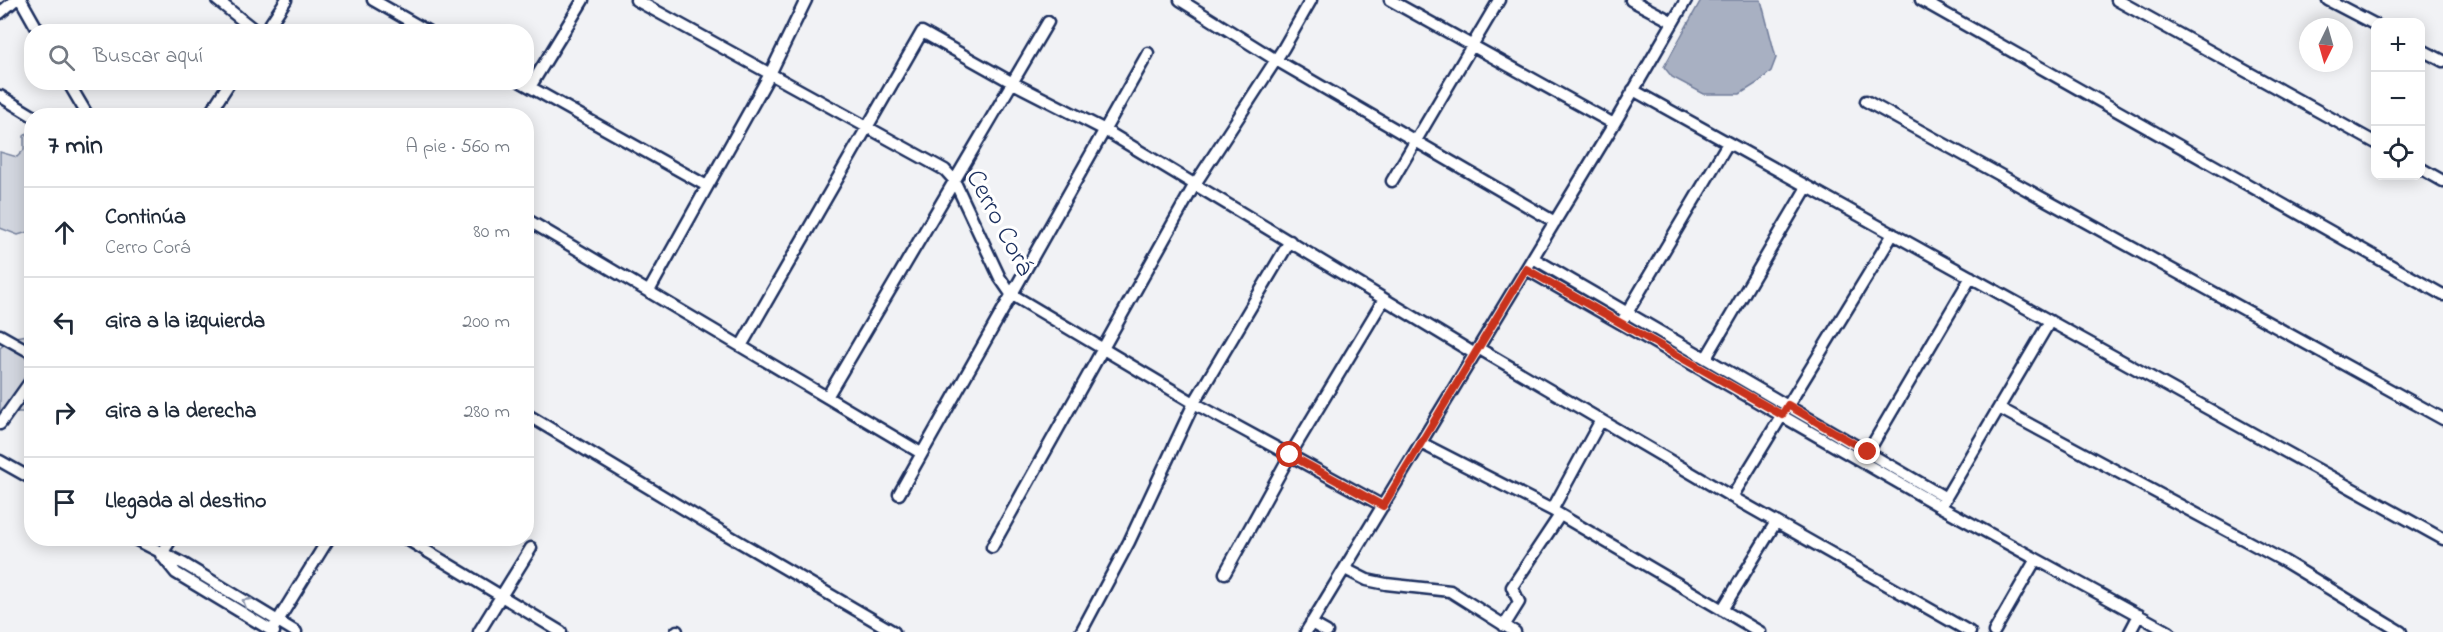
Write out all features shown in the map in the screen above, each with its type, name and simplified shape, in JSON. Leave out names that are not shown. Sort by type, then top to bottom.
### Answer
[{"type":"street","points":[[0,13],[15,0]]},
{"type":"street","points":[[21,0],[34,24]]},
{"type":"street","points":[[217,0],[247,24]]},
{"type":"street","points":[[270,24],[286,0]]},
{"type":"street","points":[[373,0],[415,24]]},
{"type":"street","points":[[534,72],[583,0]]},
{"type":"street","name":"Cerro Corá","points":[[636,0],[945,170],[954,180],[1000,278],[1011,294],[1194,403],[1383,506]]},
{"type":"street","points":[[649,291],[770,74],[806,0]]},
{"type":"street","points":[[1180,0],[1276,60],[1555,222]]},
{"type":"street","points":[[993,547],[1195,184],[1276,60],[1311,0]]},
{"type":"street","points":[[1390,0],[1614,124]]},
{"type":"street","points":[[1392,181],[1499,0]]},
{"type":"street","points":[[1631,0],[1673,22]]},
{"type":"street","points":[[1327,632],[1309,628],[1614,124],[1686,0]]},
{"type":"street","points":[[2117,0],[2371,140]]},
{"type":"street","points":[[2328,0],[2371,22]]},
{"type":"street","points":[[1929,2],[2443,295]]},
{"type":"street","points":[[827,397],[1048,22]]},
{"type":"street","points":[[741,346],[865,126],[922,32],[1013,83],[1103,129],[1384,299],[1970,632]]},
{"type":"street","points":[[2425,51],[2443,61]]},
{"type":"street","points":[[899,494],[1103,129],[1148,53]]},
{"type":"street","points":[[73,90],[83,108]]},
{"type":"street","points":[[213,108],[225,90]]},
{"type":"street","points":[[534,90],[707,186]]},
{"type":"street","points":[[1633,90],[2443,539]]},
{"type":"street","points":[[0,96],[24,111]]},
{"type":"street","points":[[1866,101],[2298,341],[2443,418]]},
{"type":"street","points":[[1622,323],[1728,143]]},
{"type":"street","points":[[2425,170],[2443,181]]},
{"type":"street","points":[[1706,358],[1807,187]]},
{"type":"street","points":[[534,224],[921,453]]},
{"type":"street","points":[[1732,497],[1893,234]]},
{"type":"street","points":[[1081,632],[1129,542],[1194,403],[1290,242]]},
{"type":"street","points":[[1533,258],[1706,358],[1785,410],[2036,559],[2169,632]]},
{"type":"street","points":[[1526,269],[1622,323],[1868,452],[1943,502]]},
{"type":"street","points":[[1868,452],[1971,277]]},
{"type":"street","points":[[1226,573],[1290,455],[1384,299]]},
{"type":"street","points":[[1943,502],[2050,321]]},
{"type":"street","points":[[0,335],[24,348]]},
{"type":"street","points":[[0,424],[24,390]]},
{"type":"street","points":[[1999,408],[2284,561],[2401,632]]},
{"type":"street","points":[[534,419],[894,632]]},
{"type":"street","points":[[1504,626],[1519,602],[1512,587],[1556,513],[1600,420]]},
{"type":"street","points":[[1421,443],[1556,513],[1760,632]]},
{"type":"street","points":[[0,461],[24,474]]},
{"type":"street","points":[[1722,610],[1776,522]]},
{"type":"street","points":[[146,546],[156,552],[176,573],[273,629],[296,632]]},
{"type":"street","points":[[156,552],[157,546]]},
{"type":"street","points":[[156,552],[163,546]]},
{"type":"street","points":[[273,629],[324,546]]},
{"type":"street","points":[[418,546],[561,632]]},
{"type":"street","points":[[479,632],[531,548]]},
{"type":"street","points":[[1994,632],[2036,559]]},
{"type":"street","points":[[1345,569],[1386,584],[1450,591],[1515,632]]},
{"type":"street","points":[[2130,632],[2139,615]]},
{"type":"shaded area","points":[[24,150],[24,233],[18,235],[0,228],[0,152],[17,157]]},
{"type":"shaded area","points":[[24,336],[24,410],[0,412],[0,348],[15,337]]},
{"type":"water","points":[[1701,0],[1761,0],[1776,58],[1771,71],[1740,94],[1704,94],[1672,77],[1664,67]]},
{"type":"route","points":[[1290,455],[1383,506],[1526,269],[1782,415],[1788,405],[1868,452]]}]
